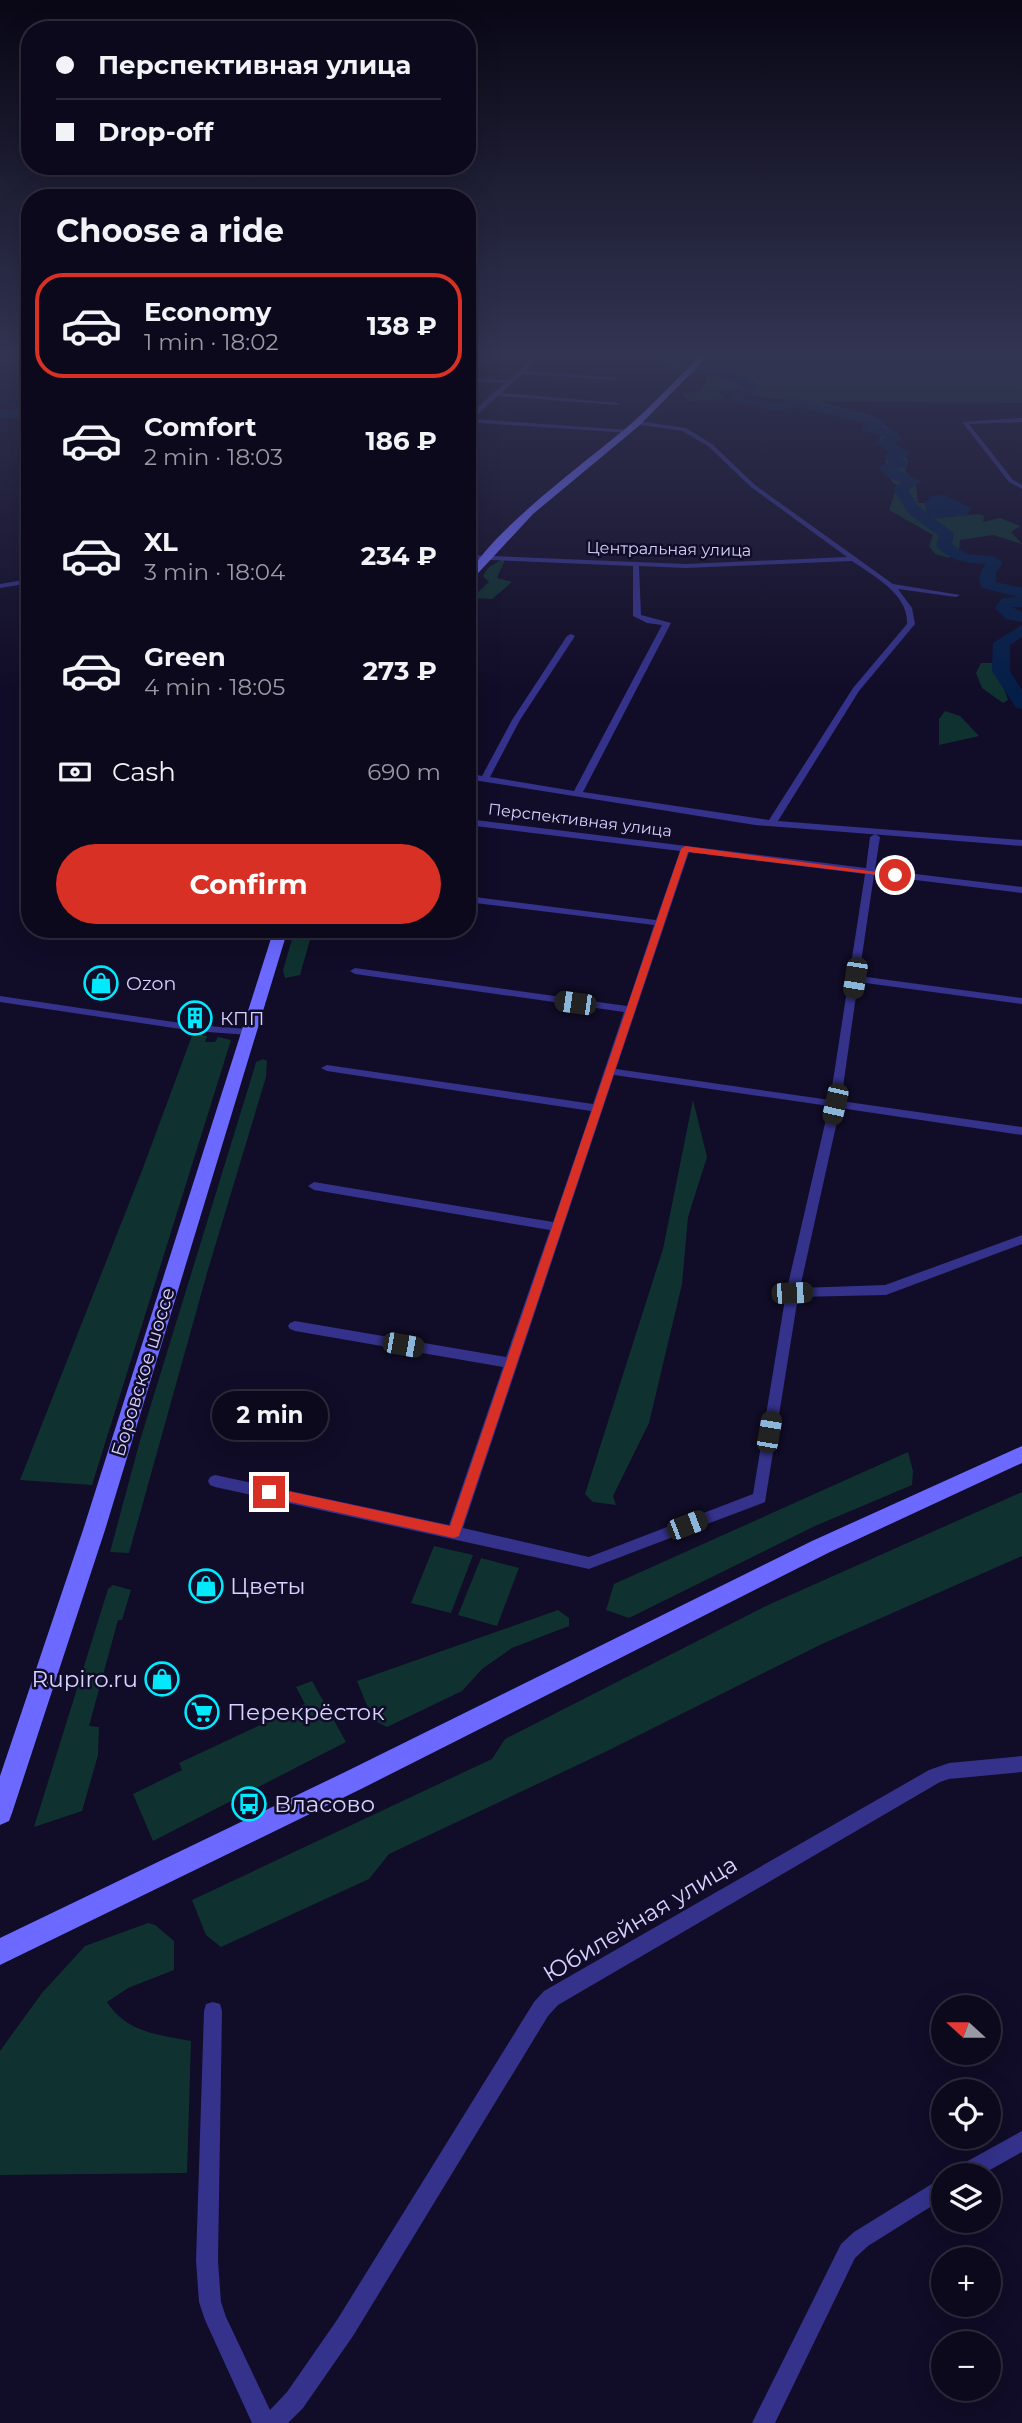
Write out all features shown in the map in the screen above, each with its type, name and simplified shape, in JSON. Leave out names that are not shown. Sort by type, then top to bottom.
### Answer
[{"type":"main road","points":[[476,570],[530,512],[584,467]]},
{"type":"main road","name":"Боровское шоссе","points":[[0,1813],[94,1530],[278,938]]},
{"type":"main road","points":[[0,1952],[363,1776],[820,1547],[1022,1454]]},
{"type":"street","points":[[735,467],[753,486],[891,586],[912,614],[911,624],[856,690],[772,824]]},
{"type":"street","points":[[1000,467],[1011,481],[1022,487]]},
{"type":"street","name":"Центральная улица","points":[[476,557],[706,566],[851,559]]},
{"type":"street","points":[[577,794],[667,623],[637,616],[636,565]]},
{"type":"street","points":[[1,586],[21,583]]},
{"type":"street","points":[[891,586],[956,595]]},
{"type":"street","points":[[485,779],[516,720],[570,636]]},
{"type":"street","points":[[476,778],[772,824],[1022,843]]},
{"type":"street","name":"Перспективная улица","points":[[476,823],[1022,890]]},
{"type":"street","points":[[215,1481],[589,1563],[760,1498],[792,1293],[835,1104],[875,837]]},
{"type":"street","points":[[454,1532],[685,849]]},
{"type":"street","points":[[476,900],[660,923]]},
{"type":"street","points":[[355,971],[630,1010]]},
{"type":"street","points":[[855,978],[1022,1001]]},
{"type":"street","points":[[0,999],[194,1028],[249,1032]]},
{"type":"street","points":[[327,1068],[596,1108]]},
{"type":"street","points":[[610,1071],[1022,1131]]},
{"type":"street","points":[[314,1186],[558,1227]]},
{"type":"street","points":[[792,1293],[886,1290],[1022,1239]]},
{"type":"street","points":[[295,1326],[512,1363]]},
{"type":"street","name":"Юбилейная улица","points":[[273,2423],[295,2400],[345,2328],[531,2025],[551,1998],[935,1776],[948,1771],[1022,1764]]},
{"type":"street","points":[[213,2011],[207,2261],[210,2302],[264,2423]]},
{"type":"street","points":[[983,2163],[1022,2141]]},
{"type":"street","points":[[763,2423],[848,2251],[861,2239],[931,2195]]},
{"type":"green space","points":[[885,467],[907,467],[905,470],[916,486],[918,503],[925,503],[927,515],[937,518],[979,514],[984,516],[983,522],[1000,518],[1020,526],[1011,532],[1022,544],[993,535],[960,540],[959,550],[949,558],[935,554],[929,546],[933,535],[889,510],[895,492],[904,489],[893,483]]},
{"type":"green space","points":[[505,560],[497,578],[512,582],[492,599],[476,598],[476,594],[489,582],[483,576],[488,568]]},
{"type":"green space","points":[[981,663],[995,663],[1008,700],[1003,703],[982,688],[976,673]]},
{"type":"green space","points":[[945,711],[960,716],[979,736],[939,745],[939,719]]},
{"type":"green space","points":[[292,938],[310,938],[300,975],[285,978],[283,970]]},
{"type":"green space","points":[[193,1033],[207,1036],[205,1042],[215,1042],[218,1037],[231,1040],[92,1485],[20,1480],[143,1168]]},
{"type":"green space","points":[[263,1059],[267,1061],[266,1077],[207,1273],[129,1553],[110,1552],[141,1437],[256,1062]]},
{"type":"green space","points":[[693,1100],[707,1157],[688,1217],[682,1284],[649,1423],[613,1496],[616,1505],[593,1502],[585,1494],[663,1249]]},
{"type":"green space","points":[[908,1452],[913,1471],[912,1485],[815,1526],[629,1618],[606,1610],[614,1584]]},
{"type":"green space","points":[[1022,1492],[1022,1556],[822,1644],[603,1753],[389,1854],[369,1879],[221,1947],[206,1935],[192,1900],[492,1759],[505,1739],[768,1605]]},
{"type":"green space","points":[[434,1546],[473,1555],[451,1613],[411,1603]]},
{"type":"green space","points":[[481,1558],[519,1568],[497,1626],[458,1615]]},
{"type":"green space","points":[[113,1585],[131,1590],[122,1620],[118,1620],[89,1726],[99,1727],[98,1755],[82,1811],[34,1827],[108,1589]]},
{"type":"green space","points":[[558,1610],[569,1618],[569,1626],[512,1648],[482,1669],[462,1691],[387,1727],[373,1720],[357,1681]]},
{"type":"green space","points":[[312,1681],[346,1742],[153,1841],[133,1794],[182,1770],[179,1763],[305,1704],[296,1687]]},
{"type":"green space","points":[[148,1923],[155,1925],[174,1941],[174,1970],[128,1988],[107,2002],[133,2026],[155,2034],[191,2041],[187,2173],[0,2175],[0,2051],[42,1993],[85,1946]]},
{"type":"water","points":[[944,495],[972,508],[967,515],[937,518],[927,514],[925,503],[931,496]]},
{"type":"waterway","points":[[885,467],[894,475],[915,481],[900,488],[919,515],[947,535],[944,546],[964,558],[991,560],[995,563],[988,571],[988,585],[1022,593]]},
{"type":"waterway","points":[[1022,602],[1008,601],[1003,608],[1012,615],[1022,617]]},
{"type":"waterway","points":[[1022,630],[1002,643],[1001,671],[1022,704]]},
{"type":"place","name":"Ozon","points":[[101,983]]},
{"type":"place","name":"КПП","points":[[195,1018]]},
{"type":"place","name":"Цветы","points":[[206,1586]]},
{"type":"place","name":"Rupiro.ru","points":[[162,1679]]},
{"type":"place","name":"Перекрёсток","points":[[202,1712]]},
{"type":"place","name":"Власово","points":[[249,1804]]},
{"type":"route","points":[[269,1492],[454,1532],[685,849],[895,875]]}]
